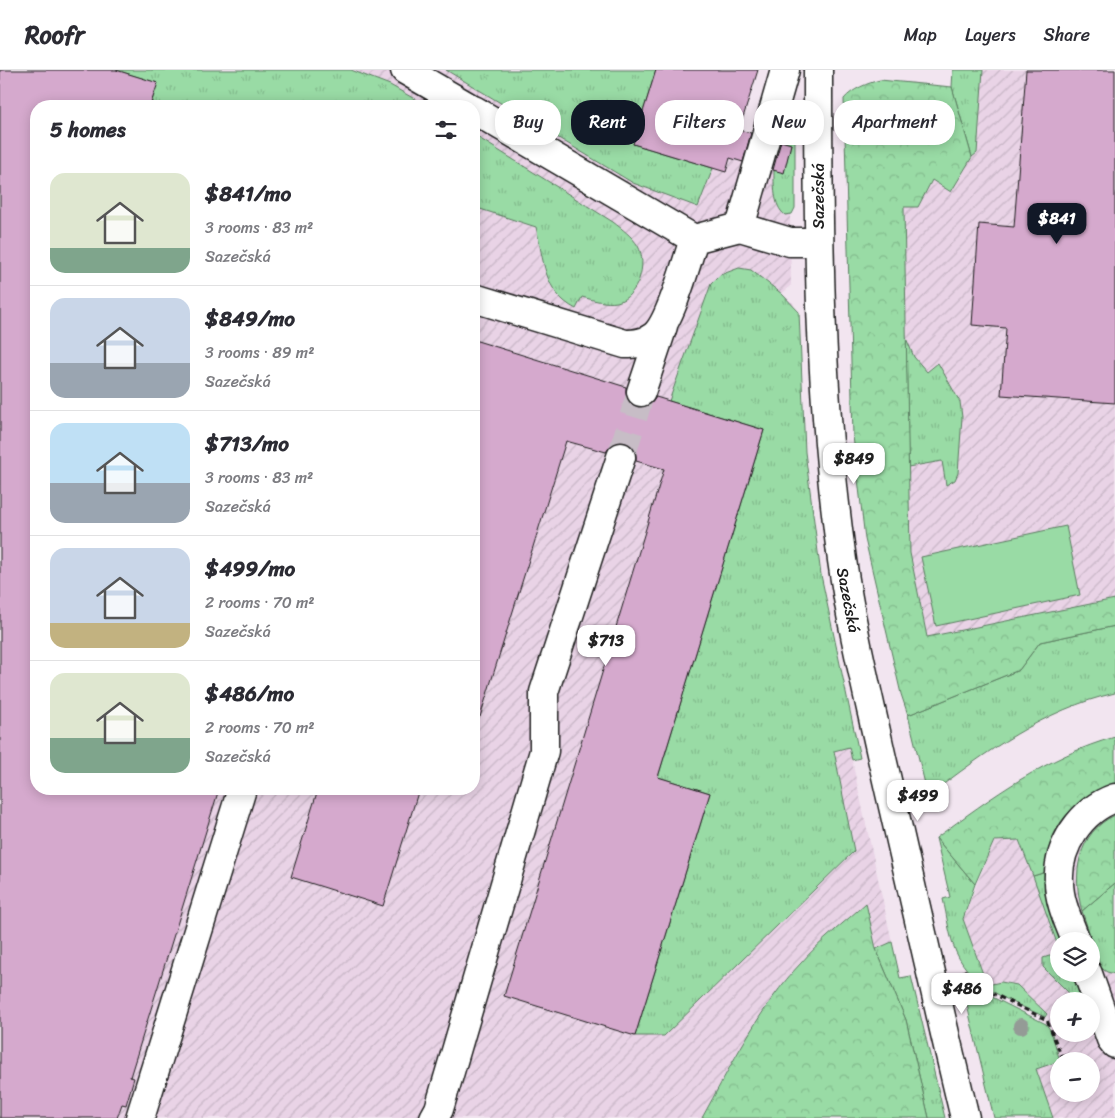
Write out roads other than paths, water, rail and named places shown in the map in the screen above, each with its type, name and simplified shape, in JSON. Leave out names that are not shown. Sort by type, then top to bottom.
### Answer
[{"type":"street","points":[[405,70],[457,100]]},
{"type":"street","points":[[740,228],[785,70]]},
{"type":"street","name":"Sazečská","points":[[818,70],[818,242],[829,460],[842,563],[918,923],[965,1118]]},
{"type":"street","points":[[480,114],[694,239],[740,228],[790,242],[818,242]]},
{"type":"street","points":[[641,392],[694,239]]},
{"type":"street","points":[[480,300],[625,344],[646,342],[663,326]]},
{"type":"street","points":[[439,1115],[544,751],[544,692],[621,457]]},
{"type":"street","points":[[140,1118],[240,795]]},
{"type":"street","points":[[1073,932],[1058,882],[1060,861],[1068,839],[1080,822],[1091,811],[1115,798]]},
{"type":"street","points":[[1091,982],[1111,1039],[1115,1044]]},
{"type":"tunnel","points":[[621,457],[641,392]]}]
